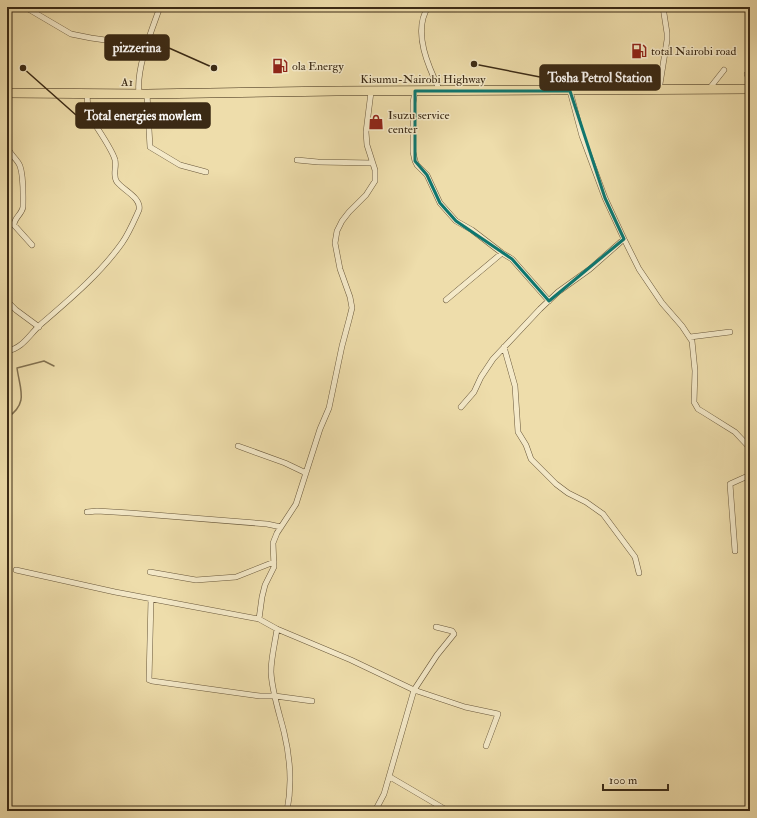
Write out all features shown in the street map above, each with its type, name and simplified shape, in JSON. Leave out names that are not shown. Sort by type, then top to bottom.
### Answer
[{"type":"highway","name":"Kisumu-Nairobi Highway","points":[[246,93],[750,89]]},
{"type":"highway","name":"A1","points":[[7,93],[246,93]]},
{"type":"street","points":[[25,7],[72,34],[148,46]]},
{"type":"street","points":[[160,7],[138,81],[143,94],[150,147],[180,165],[206,172]]},
{"type":"street","points":[[428,7],[423,17],[423,48],[428,66],[441,92]]},
{"type":"street","points":[[659,90],[667,40],[663,7]]},
{"type":"street","points":[[708,89],[724,70]]},
{"type":"street","points":[[747,74],[750,82]]},
{"type":"street","points":[[415,91],[413,103],[414,161],[426,175],[435,193],[448,213],[456,221],[472,230],[512,259],[549,301]]},
{"type":"street","points":[[570,91],[582,136],[605,198],[624,239],[639,269],[662,303],[690,337],[693,347],[695,371],[694,396],[696,406],[703,412],[736,432],[750,448]]},
{"type":"street","points":[[259,619],[265,585],[274,567],[273,543],[281,527],[291,514],[296,504],[332,397],[342,346],[352,308],[350,297],[340,269],[335,243],[337,231],[342,221],[373,186],[376,175],[367,145],[366,132],[371,92]]},
{"type":"street","points":[[7,350],[19,347],[23,344],[39,327],[65,305],[110,258],[123,241],[140,206],[115,178],[115,160],[90,117],[88,111],[87,94]]},
{"type":"street","points":[[7,145],[9,153],[19,164],[22,174],[23,207],[22,212],[15,221],[14,225],[32,244]]},
{"type":"street","points":[[297,160],[372,163]]},
{"type":"street","points":[[461,407],[474,392],[493,359],[504,347],[549,301],[624,239]]},
{"type":"street","points":[[446,300],[502,253]]},
{"type":"street","points":[[7,301],[16,310],[39,327]]},
{"type":"street","points":[[690,337],[730,332]]},
{"type":"street","points":[[504,347],[515,386],[518,432],[526,445],[531,459],[556,484],[603,514],[635,557],[639,573]]},
{"type":"street","points":[[238,446],[285,463],[306,473]]},
{"type":"street","points":[[735,551],[730,484],[750,475]]},
{"type":"street","points":[[87,512],[130,513],[267,524],[281,527]]},
{"type":"street","points":[[150,572],[196,580],[236,577],[274,562]]},
{"type":"street","points":[[16,570],[115,592],[259,619],[277,630],[351,660],[414,690],[465,707],[498,714],[486,746]]},
{"type":"street","points":[[152,599],[149,680],[260,696],[275,696],[312,701]]},
{"type":"street","points":[[375,811],[384,794],[390,777],[414,690],[437,655],[453,635],[452,631],[436,627]]},
{"type":"street","points":[[277,630],[271,671],[288,760],[290,795],[287,811]]},
{"type":"street","points":[[390,777],[448,811]]},
{"type":"highlighted area","points":[[415,91],[570,91],[605,198],[624,239],[549,301],[512,259],[456,221],[440,203],[427,175],[415,161]]},
{"type":"waterway","points":[[7,418],[14,412],[21,401],[21,390],[17,368],[44,361],[54,366]]},
{"type":"place","name":"total Nairobi road","points":[[639,51]]},
{"type":"place","name":"Tosha Petrol Station","points":[[474,64]]},
{"type":"place","name":"ola Energy","points":[[280,66]]},
{"type":"place","name":"Total energies mowlem","points":[[23,68]]},
{"type":"place","name":"pizzerina","points":[[214,68]]},
{"type":"place","name":"Isuzu service center","points":[[376,122]]}]
